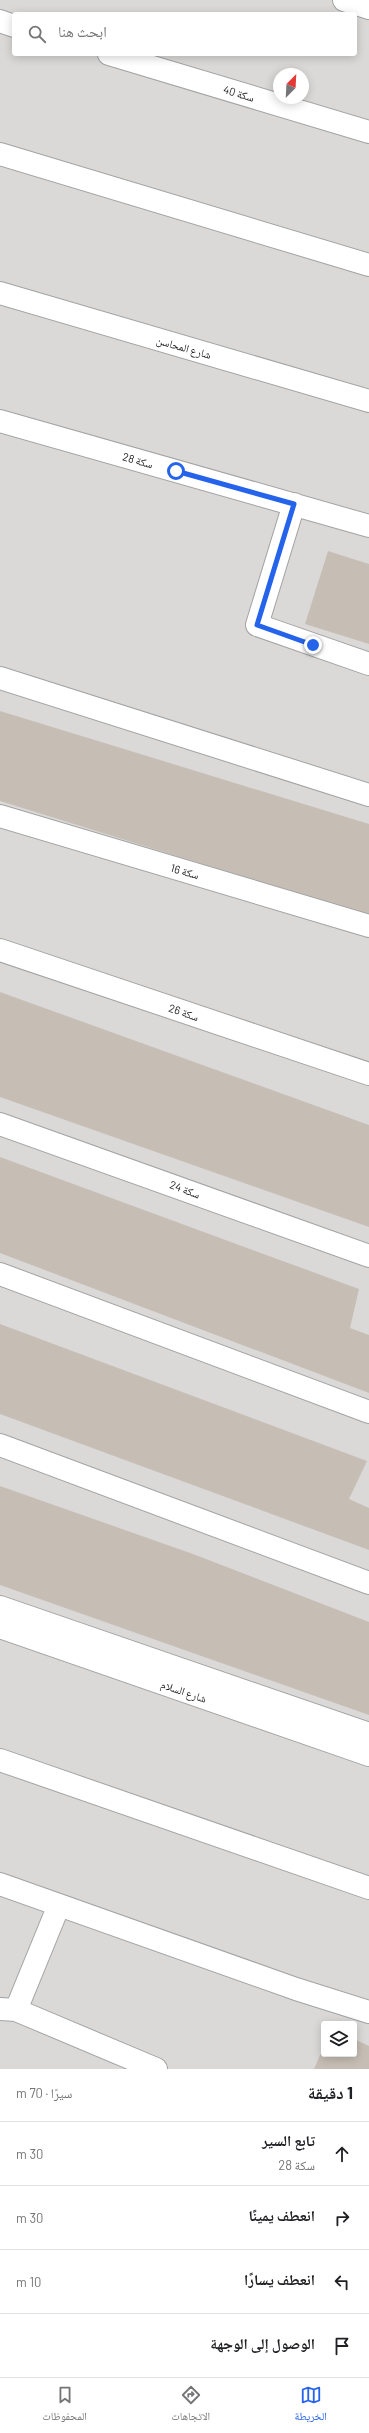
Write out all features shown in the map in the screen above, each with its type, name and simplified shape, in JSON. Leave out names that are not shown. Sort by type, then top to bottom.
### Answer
[{"type":"street","points":[[344,0],[369,8]]},
{"type":"street","points":[[0,21],[12,25]]},
{"type":"street","name":"سكة 40","points":[[116,56],[369,132]]},
{"type":"street","points":[[0,154],[369,265]]},
{"type":"street","name":"شارع المحاسن","points":[[0,293],[369,401]]},
{"type":"street","name":"سكة 28","points":[[0,422],[369,526]]},
{"type":"street","points":[[294,504],[257,625],[369,664]]},
{"type":"street","points":[[0,678],[369,795]]},
{"type":"street","name":"سكة 16","points":[[0,816],[369,926]]},
{"type":"street","name":"سكة 26","points":[[0,950],[369,1074]]},
{"type":"street","name":"سكة 24","points":[[0,1124],[369,1256]]},
{"type":"street","points":[[0,1274],[369,1412]]},
{"type":"street","points":[[0,1445],[369,1583]]},
{"type":"street","name":"شارع السلام","points":[[0,1607],[369,1734]]},
{"type":"street","name":"شارع السلام","points":[[0,1627],[369,1755]]},
{"type":"street","points":[[0,1760],[369,1888]]},
{"type":"street","points":[[0,1884],[296,1990],[369,2012]]},
{"type":"street","points":[[59,1905],[8,2009],[156,2069]]},
{"type":"shaded area","points":[[0,0],[369,0],[369,2069],[0,2069]]},
{"type":"building","points":[[328,551],[369,564],[369,644],[305,624]]},
{"type":"building","points":[[0,711],[369,824],[369,916],[0,801]]},
{"type":"building","points":[[0,992],[369,1125],[369,1227],[0,1097]]},
{"type":"building","points":[[0,1157],[359,1289],[350,1328],[369,1335],[369,1393],[0,1253]]},
{"type":"building","points":[[0,1324],[367,1461],[349,1499],[369,1508],[369,1550],[0,1414]]},
{"type":"building","points":[[0,1486],[193,1554],[369,1622],[369,1715],[0,1585]]},
{"type":"building","points":[[357,2040],[369,2046],[369,2069],[314,2069],[321,2053],[321,2057],[357,2057]]},
{"type":"route","points":[[176,471],[294,504],[257,625],[313,645]]}]
